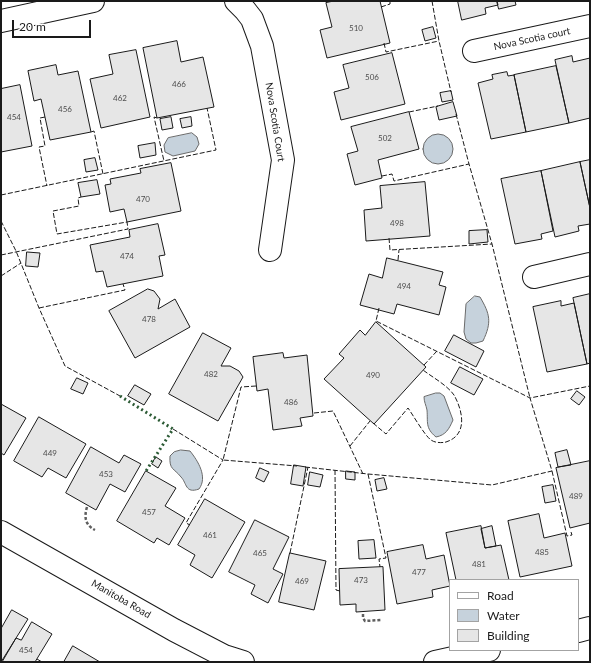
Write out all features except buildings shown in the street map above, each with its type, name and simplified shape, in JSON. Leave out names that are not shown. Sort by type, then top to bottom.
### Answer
[{"type":"street","points":[[1,21],[93,1]]},
{"type":"street","name":"Nova Scotia Court","points":[[247,4],[262,46],[283,160],[270,250]]},
{"type":"street","name":"Nova Scotia court","points":[[474,51],[590,26]]},
{"type":"street","points":[[534,277],[590,264]]},
{"type":"street","name":"Manitoba Road","points":[[1,532],[174,630],[224,656],[243,662]]},
{"type":"street","points":[[579,631],[590,628]]},
{"type":"street","points":[[435,662],[484,651]]},
{"type":"path","points":[[87,507],[85,514],[86,522],[90,528],[95,530]]},
{"type":"path","points":[[363,614],[363,618],[365,620],[381,620]]},
{"type":"water","points":[[192,133],[197,137],[199,144],[195,151],[173,156],[165,152],[164,145],[168,138]]},
{"type":"water","points":[[438,134],[444,135],[452,143],[452,155],[444,163],[438,164],[432,163],[424,155],[423,149],[424,143],[432,135]]},
{"type":"water","points":[[475,296],[480,297],[486,308],[489,323],[483,341],[471,343],[466,339],[464,332],[466,304]]},
{"type":"water","points":[[440,393],[444,396],[453,420],[447,431],[436,437],[432,434],[429,428],[424,397]]},
{"type":"water","points":[[181,450],[190,451],[199,464],[203,479],[199,489],[189,489],[183,479],[170,464],[170,456],[174,452]]},
{"type":"hedge","points":[[120,396],[173,429],[146,471]]},
{"type":"fence","points":[[381,7],[390,4],[390,1]]},
{"type":"fence","points":[[432,1],[439,41],[451,92]]},
{"type":"fence","points":[[384,43],[386,52],[439,41]]},
{"type":"fence","points":[[409,112],[438,106]]},
{"type":"fence","points":[[1,195],[216,150],[207,108]]},
{"type":"fence","points":[[456,114],[492,244],[530,398]]},
{"type":"fence","points":[[45,117],[40,118],[45,146],[39,147],[47,186]]},
{"type":"fence","points":[[157,118],[154,117],[164,161]]},
{"type":"fence","points":[[91,132],[94,131],[103,174]]},
{"type":"fence","points":[[382,176],[392,174],[394,181],[469,164]]},
{"type":"fence","points":[[1,255],[128,229],[127,222],[57,234],[53,211],[79,206],[78,198],[81,197]]},
{"type":"fence","points":[[1,221],[16,251],[65,366],[120,396]]},
{"type":"fence","points":[[389,238],[390,250],[492,244]]},
{"type":"fence","points":[[398,260],[399,250]]},
{"type":"fence","points":[[1,276],[21,263]]},
{"type":"fence","points":[[39,308],[125,290],[123,284]]},
{"type":"fence","points":[[379,308],[376,321],[530,398]]},
{"type":"fence","points":[[424,365],[437,351]]},
{"type":"fence","points":[[373,423],[386,434],[408,408],[428,438],[433,441],[446,442],[453,439],[458,434],[462,422],[460,408],[454,395],[451,391],[423,370]]},
{"type":"fence","points":[[256,386],[241,387],[223,460],[297,466]]},
{"type":"fence","points":[[305,467],[492,485],[552,471],[530,398],[590,386]]},
{"type":"fence","points":[[314,413],[333,411],[363,474]]},
{"type":"fence","points":[[350,446],[370,421]]},
{"type":"fence","points":[[173,429],[223,460],[186,523],[190,525]]},
{"type":"fence","points":[[290,553],[308,467]]},
{"type":"fence","points":[[335,470],[336,590],[340,591]]},
{"type":"fence","points":[[552,471],[567,536],[572,535],[571,532]]},
{"type":"fence","points":[[368,474],[386,558],[379,559],[380,567]]},
{"type":"fence","points":[[37,659],[42,662]]}]
